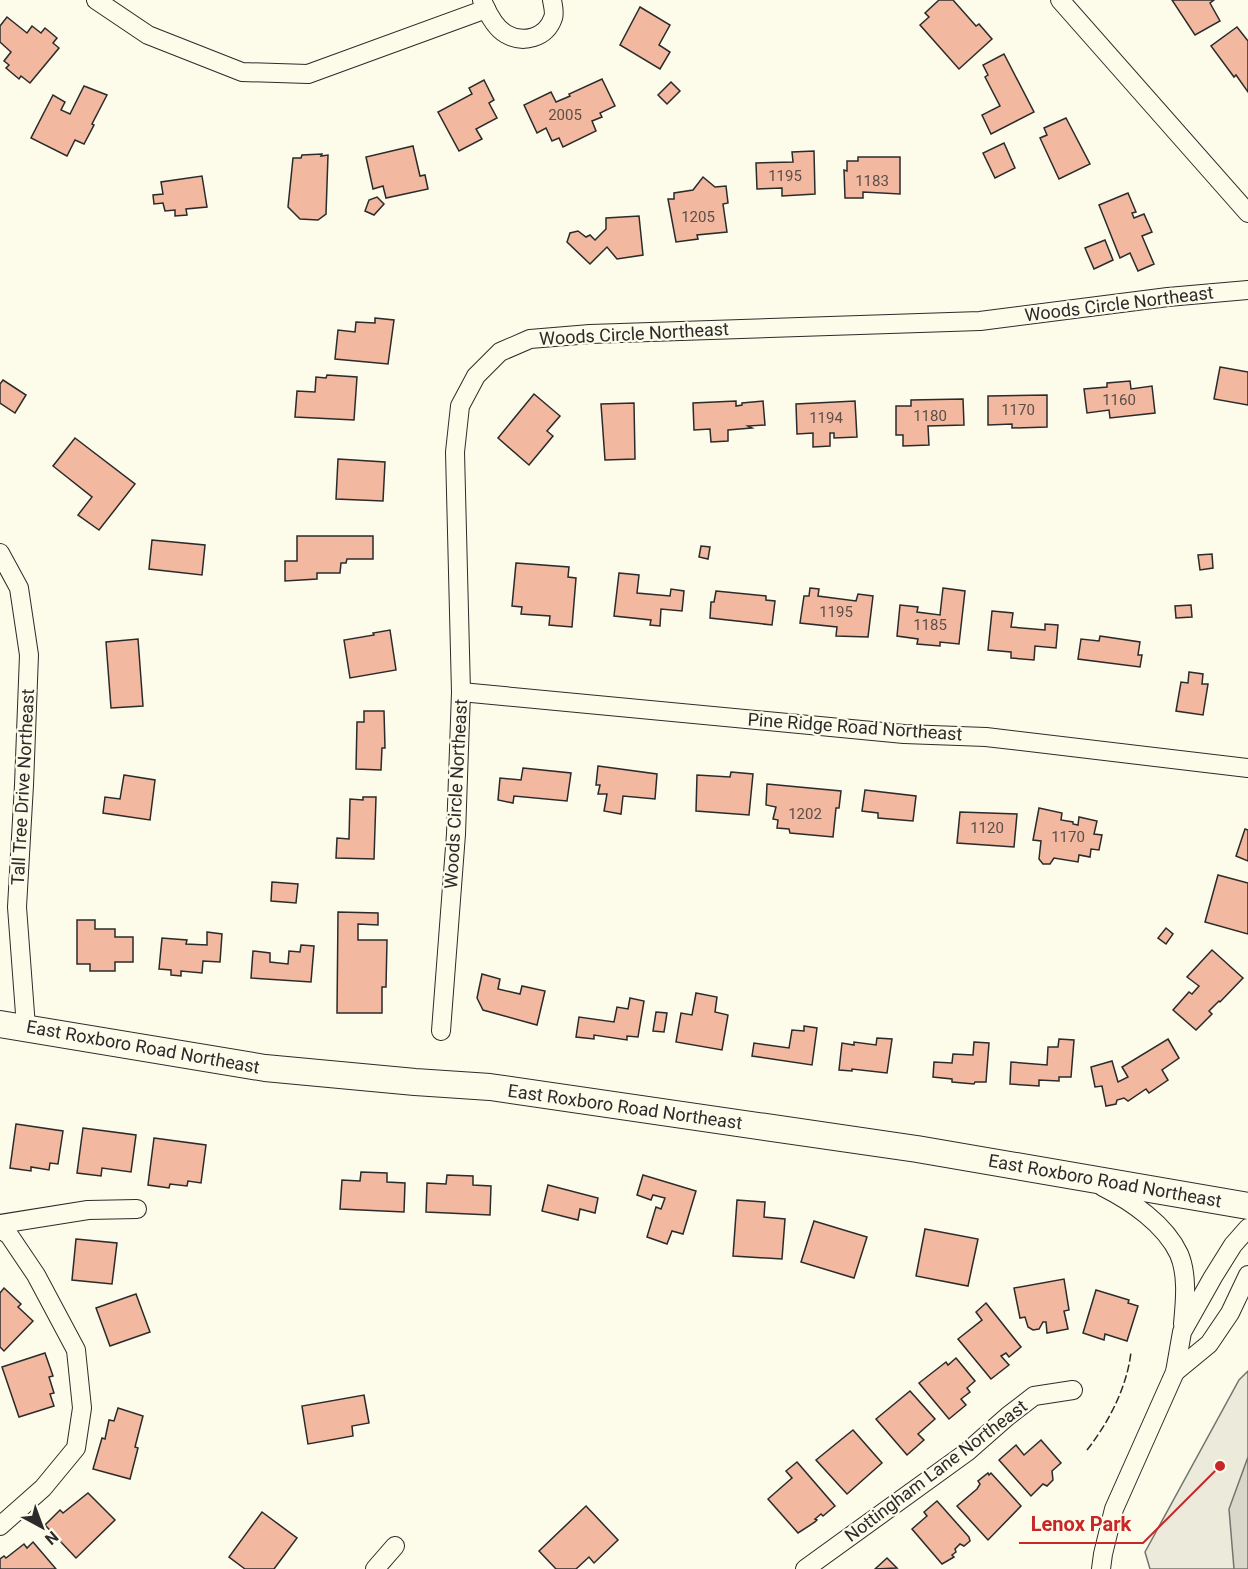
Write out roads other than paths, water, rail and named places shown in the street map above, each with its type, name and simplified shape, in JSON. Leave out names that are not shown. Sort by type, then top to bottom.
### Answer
[{"type":"main road","name":"East Roxboro Road Northeast","points":[[0,1024],[265,1068],[490,1088],[917,1149],[1248,1206]]},
{"type":"street","points":[[96,0],[148,35],[242,72],[288,74],[308,74],[484,5],[505,33],[519,39],[534,38],[547,30],[554,16],[552,0]]},
{"type":"street","points":[[1060,0],[1248,213]]},
{"type":"street","name":"Woods Circle Northeast","points":[[441,1031],[456,834],[461,692],[455,452],[460,406],[476,376],[500,352],[530,339],[590,334],[980,321],[1168,297],[1248,290]]},
{"type":"street","name":"Tall Tree Drive Northeast","points":[[0,553],[19,588],[29,655],[17,907],[26,1027]]},
{"type":"street","name":"Pine Ridge Road Northeast","points":[[461,692],[904,734],[986,737],[1248,768]]},
{"type":"street","points":[[1085,1178],[1125,1198],[1149,1217],[1179,1255],[1185,1294],[1182,1332],[1175,1372],[1114,1509],[1101,1569]]},
{"type":"street","points":[[0,1224],[88,1210],[137,1209]]},
{"type":"street","points":[[1182,1332],[1233,1245],[1248,1228]]},
{"type":"street","points":[[0,1229],[9,1235],[36,1275],[76,1350],[82,1408],[76,1448],[44,1488],[0,1526]]},
{"type":"street","points":[[1209,1344],[1230,1313],[1248,1275]]},
{"type":"street","points":[[1175,1372],[1209,1344],[1248,1305]]},
{"type":"street","name":"Nottingham Lane Northeast","points":[[806,1569],[967,1452],[1034,1396],[1073,1390]]},
{"type":"street","points":[[375,1569],[395,1546]]},
{"type":"place","name":"Lenox Park","points":[[1220,1466]]}]
